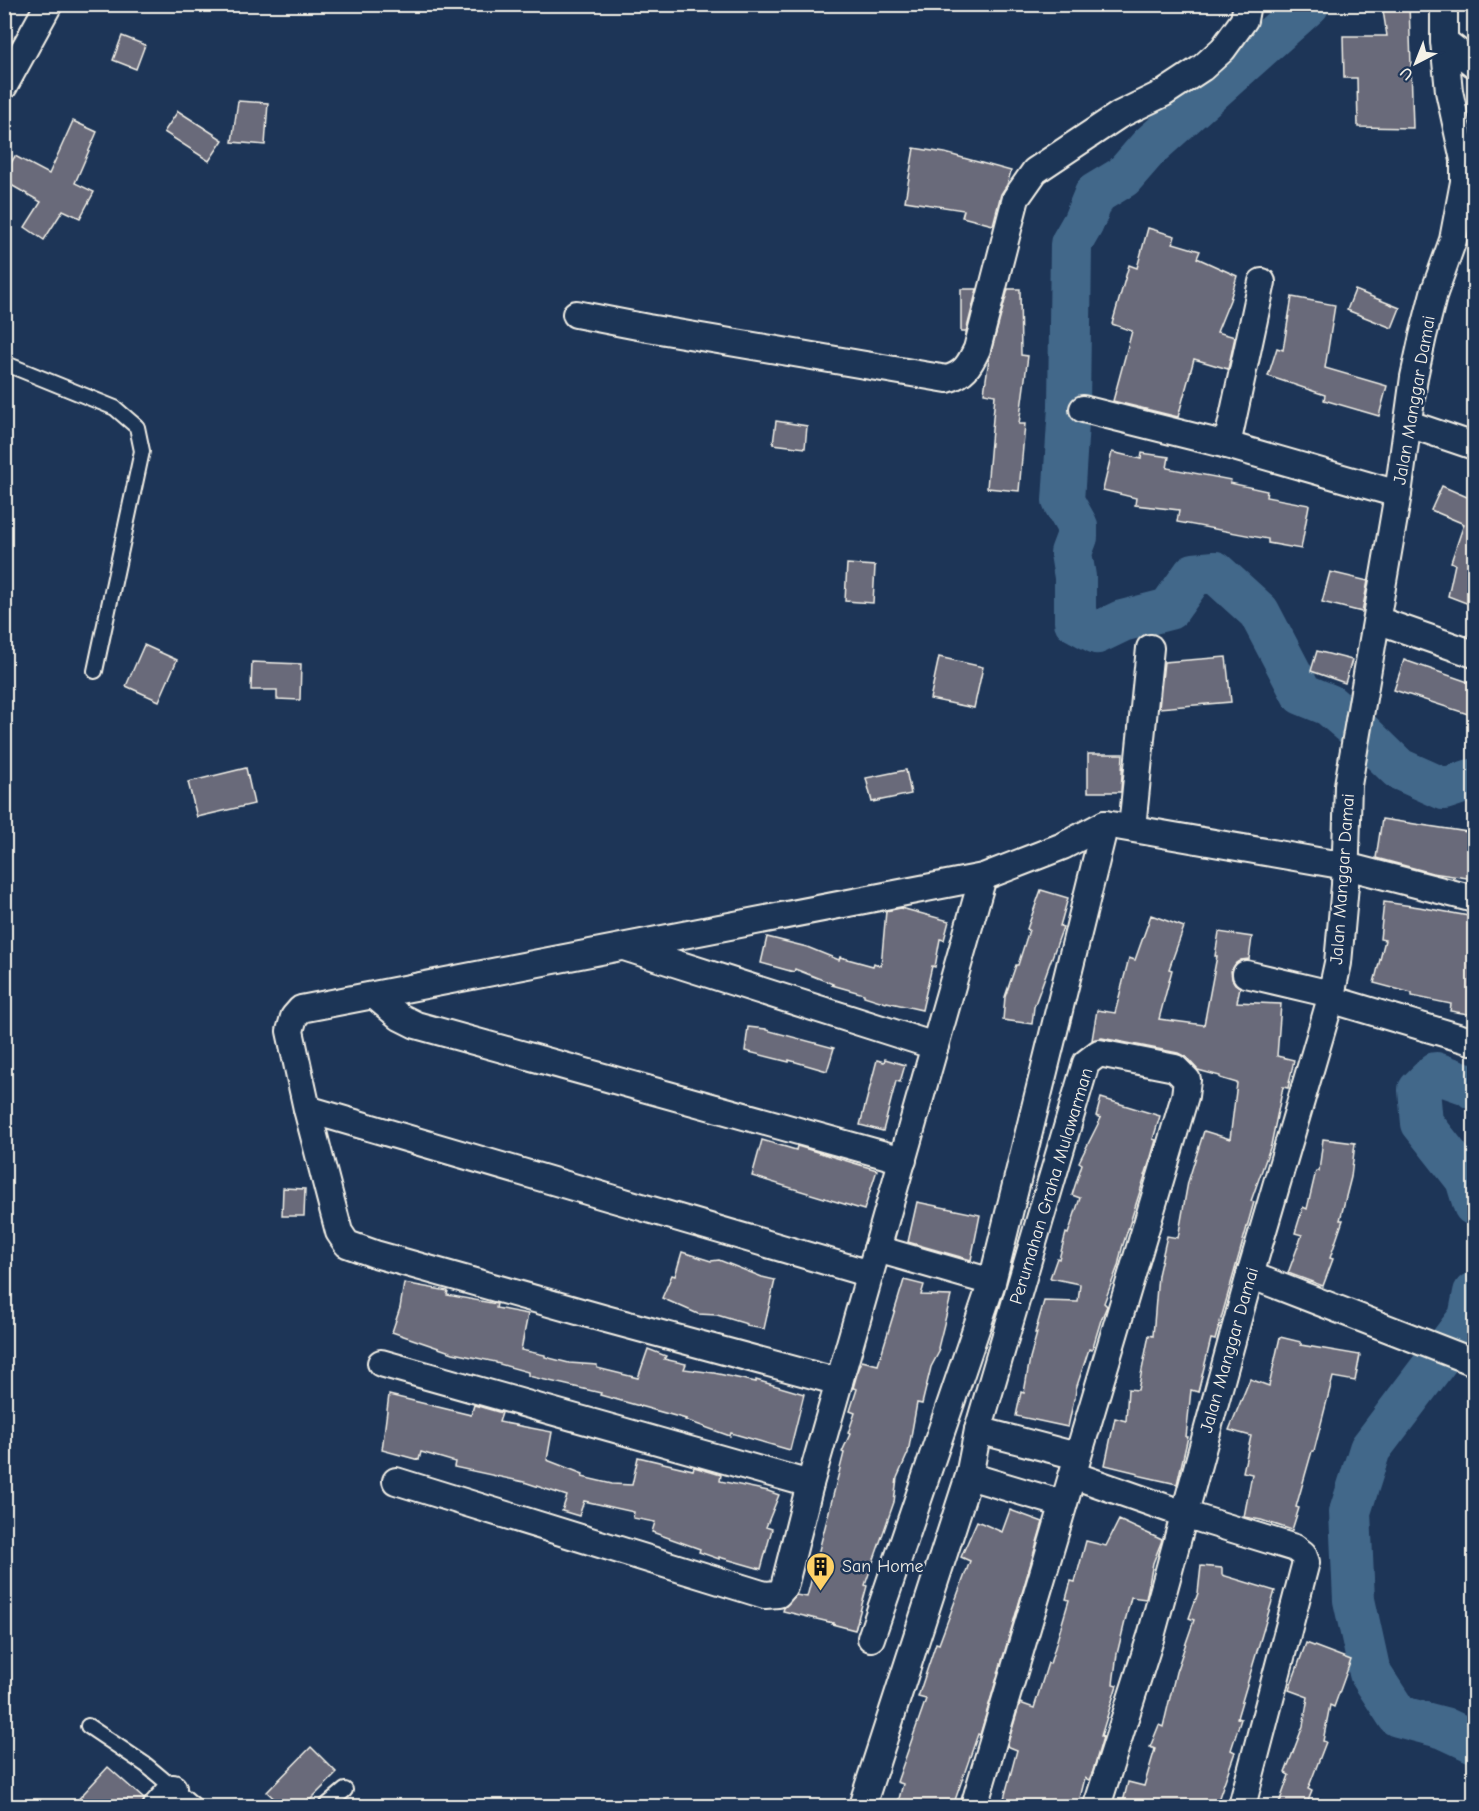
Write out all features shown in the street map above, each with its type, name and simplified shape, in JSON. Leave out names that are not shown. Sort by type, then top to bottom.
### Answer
[{"type":"street","points":[[4,86],[49,4]]},
{"type":"street","points":[[576,314],[946,379],[959,375],[970,363],[977,349],[1016,198],[1035,171],[1119,115],[1164,93],[1202,68],[1223,49],[1244,20],[1247,4]]},
{"type":"street","name":"Jalan Manggar Damai","points":[[1096,1806],[1151,1635],[1338,963],[1346,866],[1348,785],[1398,494],[1414,377],[1434,293],[1453,240],[1464,182],[1464,160],[1449,91],[1444,41],[1444,4]]},
{"type":"street","points":[[1444,41],[1474,64]]},
{"type":"street","points":[[1227,445],[1262,282]]},
{"type":"street","points":[[1083,409],[1227,445],[1398,494]]},
{"type":"street","points":[[1409,424],[1474,446]]},
{"type":"street","points":[[1377,620],[1474,654]]},
{"type":"street","points":[[1132,828],[1150,648]]},
{"type":"street","points":[[871,1638],[992,1282],[1105,824]]},
{"type":"street","points":[[839,1382],[606,1319],[375,1254],[347,1244],[339,1232],[307,1109],[290,1031],[294,1017],[301,1009],[983,877],[1063,846],[1105,824],[1346,866],[1474,899]]},
{"type":"street","points":[[396,1481],[765,1595],[778,1594],[784,1587],[810,1484],[983,877]]},
{"type":"street","points":[[621,946],[935,1046]]},
{"type":"street","points":[[1245,975],[1330,997],[1471,1041]]},
{"type":"street","points":[[375,996],[400,1017],[416,1025],[903,1160]]},
{"type":"street","name":"Perumahan Graha Mulawarman","points":[[862,1806],[969,1476],[978,1430],[1086,1063],[1099,1053],[1175,1068],[1186,1080],[1185,1096],[974,1806]]},
{"type":"street","points":[[307,1109],[870,1274]]},
{"type":"street","points":[[877,1250],[992,1282]]},
{"type":"street","points":[[1250,1275],[1474,1362]]},
{"type":"street","points":[[381,1363],[810,1484]]},
{"type":"street","points":[[978,1430],[1075,1466],[1184,1514],[1295,1548],[1303,1554],[1306,1562],[1242,1806]]},
{"type":"street","points":[[969,1476],[1063,1503]]},
{"type":"lane","points":[[4,363],[116,408],[137,427],[142,451],[94,671]]},
{"type":"lane","points":[[88,1726],[146,1766],[165,1797],[195,1806]]},
{"type":"lane","points":[[326,1806],[345,1790]]},
{"type":"building","points":[[1382,4],[1409,4],[1413,128],[1358,127],[1357,78],[1344,78],[1343,36],[1387,36]]},
{"type":"building","points":[[122,36],[145,45],[136,69],[113,60]]},
{"type":"building","points":[[238,101],[268,103],[265,145],[232,142]]},
{"type":"building","points":[[178,111],[223,140],[209,161],[164,132]]},
{"type":"building","points":[[73,121],[97,132],[75,183],[94,192],[80,218],[63,210],[44,240],[25,227],[41,202],[4,181],[4,175],[15,156],[49,174]]},
{"type":"building","points":[[914,148],[945,153],[1011,171],[1007,185],[1001,194],[993,225],[962,217],[964,210],[905,201]]},
{"type":"building","points":[[1148,228],[1175,236],[1173,243],[1200,251],[1197,258],[1237,276],[1217,332],[1235,337],[1228,369],[1194,359],[1178,417],[1113,401],[1132,331],[1112,324],[1129,265],[1137,268]]},
{"type":"building","points":[[961,289],[977,289],[966,332],[961,332]]},
{"type":"building","points":[[1008,289],[1020,289],[1021,355],[1028,356],[1019,424],[1025,424],[1019,491],[987,488],[995,395],[984,393],[989,359]]},
{"type":"building","points":[[1355,290],[1400,308],[1392,328],[1347,310]]},
{"type":"building","points":[[1292,297],[1335,305],[1325,368],[1387,386],[1379,416],[1324,400],[1325,395],[1268,376],[1277,348],[1283,350]]},
{"type":"building","points":[[776,421],[807,426],[805,448],[773,444]]},
{"type":"building","points":[[1112,452],[1141,459],[1142,453],[1169,457],[1167,468],[1231,480],[1230,483],[1267,491],[1266,497],[1309,505],[1301,549],[1268,543],[1268,539],[1177,522],[1179,510],[1135,505],[1136,498],[1103,490]]},
{"type":"building","points":[[1442,486],[1474,500],[1474,606],[1448,596],[1455,564],[1451,562],[1464,524],[1431,510]]},
{"type":"building","points":[[847,564],[875,566],[873,603],[845,601]]},
{"type":"building","points":[[1330,572],[1368,581],[1362,612],[1322,602]]},
{"type":"building","points":[[144,645],[177,660],[159,701],[126,686]]},
{"type":"building","points":[[1317,651],[1352,660],[1345,683],[1311,671]]},
{"type":"building","points":[[939,657],[983,667],[974,708],[930,699]]},
{"type":"building","points":[[1226,657],[1231,702],[1159,708],[1164,662]]},
{"type":"building","points":[[1404,660],[1474,684],[1474,716],[1394,690]]},
{"type":"building","points":[[252,662],[301,664],[300,700],[277,699],[277,690],[251,690]]},
{"type":"building","points":[[1088,754],[1123,754],[1121,792],[1088,792]]},
{"type":"building","points":[[246,768],[254,804],[197,817],[188,782]]},
{"type":"building","points":[[906,770],[911,794],[872,802],[866,778]]},
{"type":"building","points":[[1382,819],[1474,833],[1474,879],[1432,873],[1376,858]]},
{"type":"building","points":[[1041,890],[1068,898],[1060,926],[1063,927],[1034,1007],[1032,1024],[1003,1020],[1005,997],[1016,965],[1018,965],[1029,930],[1027,929]]},
{"type":"building","points":[[1384,902],[1474,917],[1474,1015],[1450,1011],[1451,1004],[1412,996],[1412,993],[1374,983],[1385,940],[1380,939]]},
{"type":"building","points":[[901,908],[949,921],[944,940],[940,939],[935,967],[932,966],[922,1010],[864,996],[864,994],[832,985],[795,969],[794,972],[761,963],[767,937],[807,947],[839,960],[840,957],[881,966],[886,911]]},
{"type":"building","points":[[1151,915],[1184,927],[1169,969],[1172,970],[1159,1019],[1204,1025],[1217,956],[1215,956],[1219,932],[1252,937],[1249,959],[1236,963],[1231,971],[1232,979],[1240,987],[1237,1002],[1281,1004],[1277,1056],[1294,1060],[1288,1088],[1283,1087],[1271,1145],[1251,1201],[1254,1202],[1215,1340],[1211,1339],[1198,1392],[1191,1390],[1186,1437],[1188,1437],[1177,1484],[1105,1465],[1115,1418],[1126,1421],[1128,1389],[1138,1390],[1149,1335],[1153,1336],[1158,1275],[1167,1236],[1178,1238],[1188,1182],[1204,1131],[1230,1139],[1237,1083],[1198,1070],[1186,1057],[1178,1053],[1102,1038],[1092,1040],[1097,1010],[1115,1013],[1129,958],[1135,960]]},
{"type":"building","points":[[748,1027],[766,1029],[834,1048],[827,1071],[745,1051]]},
{"type":"building","points":[[885,1059],[905,1065],[900,1082],[896,1081],[883,1131],[860,1125],[877,1060],[884,1062]]},
{"type":"building","points":[[1101,1098],[1160,1116],[1153,1139],[1156,1140],[1151,1157],[1118,1266],[1104,1303],[1107,1306],[1092,1350],[1089,1349],[1076,1389],[1068,1427],[1016,1416],[1021,1392],[1024,1393],[1037,1333],[1035,1333],[1044,1301],[1078,1302],[1080,1284],[1050,1278],[1080,1198],[1072,1195],[1082,1164],[1079,1162],[1101,1118],[1096,1116]]},
{"type":"building","points":[[1323,1139],[1355,1143],[1351,1177],[1340,1220],[1343,1220],[1323,1286],[1288,1273],[1302,1235],[1295,1233],[1303,1207],[1307,1209],[1316,1171],[1319,1171]]},
{"type":"building","points":[[762,1140],[796,1150],[797,1146],[877,1170],[864,1210],[752,1176]]},
{"type":"building","points":[[283,1188],[305,1189],[304,1216],[282,1216]]},
{"type":"building","points":[[917,1202],[980,1215],[971,1260],[908,1242]]},
{"type":"building","points":[[682,1252],[711,1261],[719,1260],[775,1280],[764,1329],[747,1326],[747,1324],[717,1315],[698,1314],[662,1298],[672,1275],[675,1276]]},
{"type":"building","points":[[904,1280],[924,1285],[921,1295],[951,1296],[938,1348],[940,1350],[931,1367],[922,1404],[917,1403],[908,1453],[897,1478],[894,1502],[865,1585],[867,1586],[855,1630],[783,1611],[796,1595],[807,1597],[844,1453],[842,1452],[850,1434],[848,1433],[855,1413],[850,1411],[857,1389],[853,1388],[857,1374],[862,1361],[878,1365]]},
{"type":"building","points":[[404,1283],[448,1291],[447,1295],[497,1304],[496,1308],[528,1314],[521,1350],[545,1355],[545,1357],[569,1363],[597,1365],[597,1368],[638,1378],[648,1349],[666,1356],[664,1359],[686,1364],[684,1369],[756,1382],[756,1380],[804,1394],[790,1450],[731,1433],[730,1436],[686,1419],[600,1395],[601,1393],[528,1376],[528,1372],[496,1362],[453,1353],[392,1332],[400,1308]]},
{"type":"building","points":[[1280,1337],[1301,1342],[1301,1345],[1360,1355],[1355,1381],[1333,1377],[1314,1451],[1312,1451],[1296,1507],[1299,1508],[1292,1530],[1244,1517],[1252,1474],[1243,1472],[1251,1436],[1229,1430],[1250,1379],[1269,1386]]},
{"type":"building","points":[[389,1395],[471,1415],[474,1405],[502,1413],[499,1422],[552,1432],[547,1460],[583,1474],[582,1477],[612,1484],[632,1485],[638,1457],[693,1470],[694,1467],[721,1475],[720,1481],[779,1495],[766,1527],[772,1529],[761,1569],[719,1557],[719,1559],[699,1552],[700,1549],[652,1532],[655,1522],[633,1518],[634,1512],[584,1501],[579,1516],[562,1511],[567,1496],[524,1482],[454,1467],[455,1462],[421,1452],[419,1460],[382,1450]]},
{"type":"building","points":[[1010,1510],[1043,1522],[980,1735],[978,1734],[953,1806],[897,1806],[903,1784],[897,1782],[926,1699],[918,1697],[936,1643],[939,1644],[970,1561],[961,1557],[977,1521],[1002,1532]]},
{"type":"building","points":[[1119,1520],[1162,1540],[1153,1563],[1146,1599],[1131,1597],[1117,1654],[1113,1684],[1117,1685],[1093,1771],[1089,1780],[1085,1778],[1078,1806],[1002,1806],[1017,1750],[1007,1746],[1020,1703],[1034,1708],[1069,1600],[1066,1599],[1071,1581],[1075,1582],[1086,1541],[1106,1546]]},
{"type":"building","points":[[1201,1566],[1222,1568],[1222,1575],[1275,1591],[1237,1718],[1241,1719],[1231,1750],[1235,1752],[1216,1806],[1122,1806],[1128,1782],[1144,1786],[1155,1749],[1150,1747],[1159,1725],[1163,1727],[1176,1672],[1194,1620],[1189,1618],[1198,1593]]},
{"type":"building","points":[[1306,1643],[1351,1660],[1334,1707],[1330,1705],[1323,1741],[1326,1742],[1308,1789],[1312,1791],[1306,1806],[1278,1806],[1289,1775],[1285,1773],[1303,1726],[1308,1697],[1289,1690]]},
{"type":"building","points":[[311,1747],[337,1773],[304,1806],[282,1806],[267,1792]]},
{"type":"building","points":[[108,1767],[144,1799],[142,1806],[72,1806]]},
{"type":"waterway","points":[[1309,4],[1150,146],[1123,177],[1095,194],[1071,244],[1069,407],[1063,501],[1077,526],[1077,537],[1071,553],[1075,577],[1075,621],[1097,633],[1122,621],[1169,609],[1194,574],[1215,572],[1259,612],[1302,694],[1329,705],[1399,769],[1444,789],[1471,780],[1474,782]]},
{"type":"waterway","points":[[1474,1089],[1470,1085],[1436,1073],[1419,1090],[1422,1123],[1466,1179],[1474,1205]]},
{"type":"waterway","points":[[1474,1293],[1469,1318],[1370,1449],[1350,1512],[1354,1600],[1370,1673],[1398,1716],[1444,1728],[1474,1742]]},
{"type":"place","name":"San Home","points":[[821,1592]]}]
